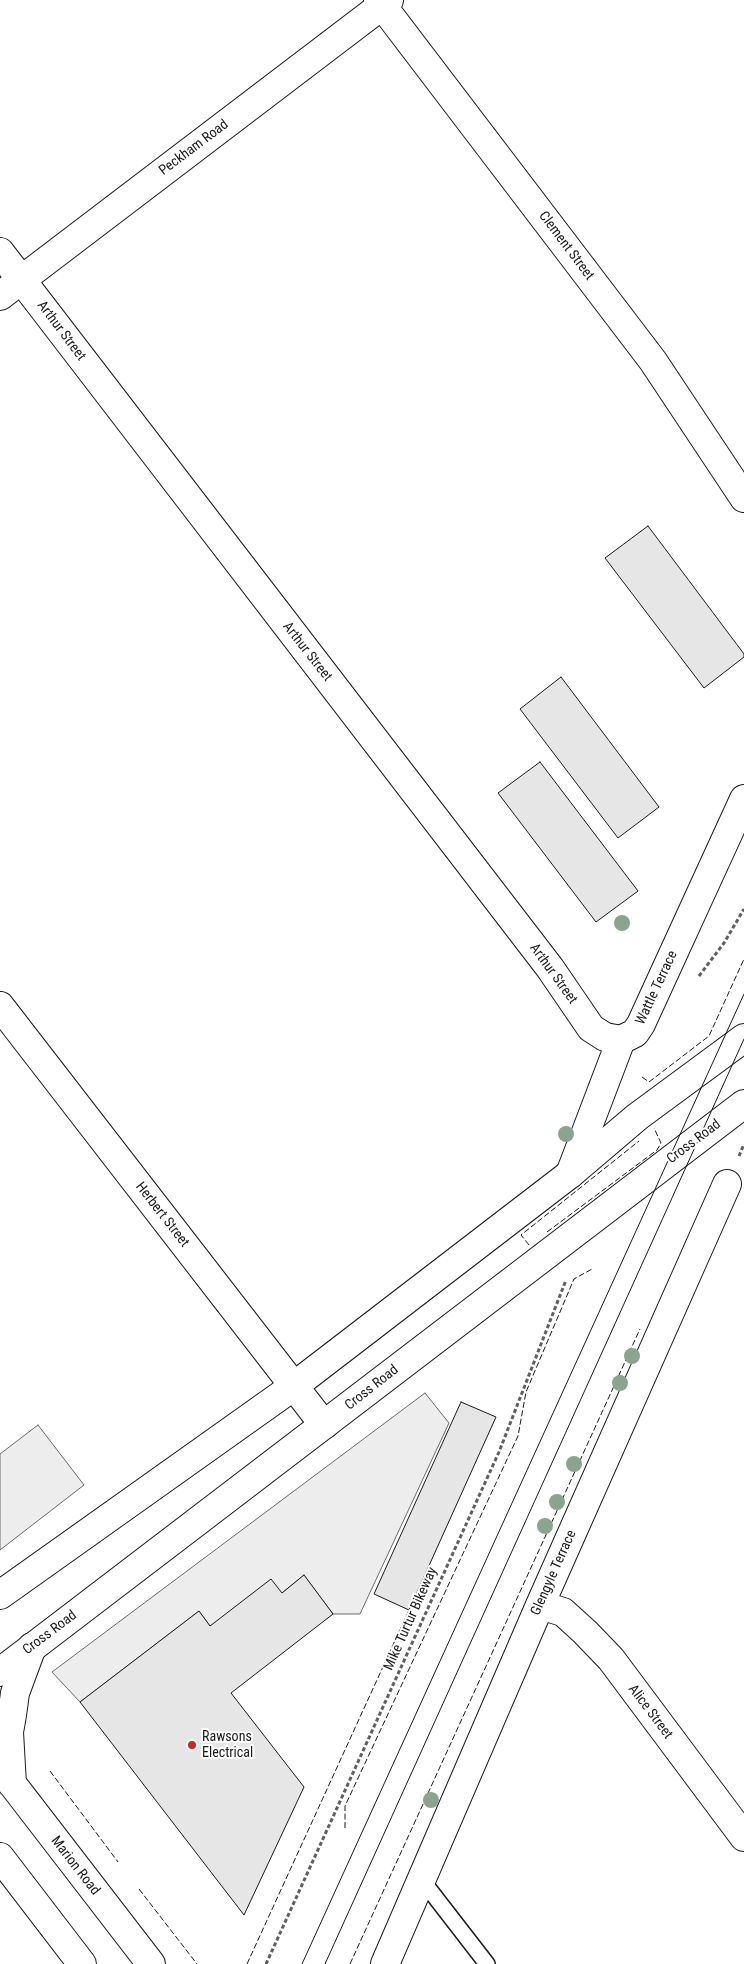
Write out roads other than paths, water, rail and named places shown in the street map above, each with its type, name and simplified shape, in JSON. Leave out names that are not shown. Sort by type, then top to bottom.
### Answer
[{"type":"main road","name":"Peckham Road","points":[[0,296],[383,2]]},
{"type":"main road","name":"Clement Street","points":[[383,2],[654,361],[744,498]]},
{"type":"main road","name":"Arthur Street","points":[[0,252],[550,968],[591,1028],[605,1037],[621,1040]]},
{"type":"main road","name":"Wattle Terrace","points":[[621,1040],[635,1033],[641,1024],[744,799]]},
{"type":"main road","name":"Herbert Street","points":[[0,1006],[324,1425]]},
{"type":"main road","points":[[1,1594],[294,1386],[570,1174],[638,1117],[744,1038]]},
{"type":"main road","points":[[570,1174],[621,1040]]},
{"type":"main road","name":"Cross Road","points":[[0,1672],[744,1104]]},
{"type":"main road","name":"Glengyle Terrace","points":[[385,1964],[540,1605],[727,1184]]},
{"type":"main road","name":"Alice Street","points":[[540,1605],[563,1612],[586,1632],[611,1659],[744,1837]]},
{"type":"main road","points":[[6,1776],[15,1693],[32,1647]]},
{"type":"main road","name":"Marion Road","points":[[6,1776],[151,1964]]},
{"type":"main road","points":[[0,1857],[82,1964]]},
{"type":"lane","points":[[422,1880],[487,1964]]},
{"type":"tram line","points":[[302,1964],[744,994]]},
{"type":"tram line","points":[[325,1964],[744,1039]]},
{"type":"place","name":"Rawsons Electrical","points":[[192,1745]]}]
